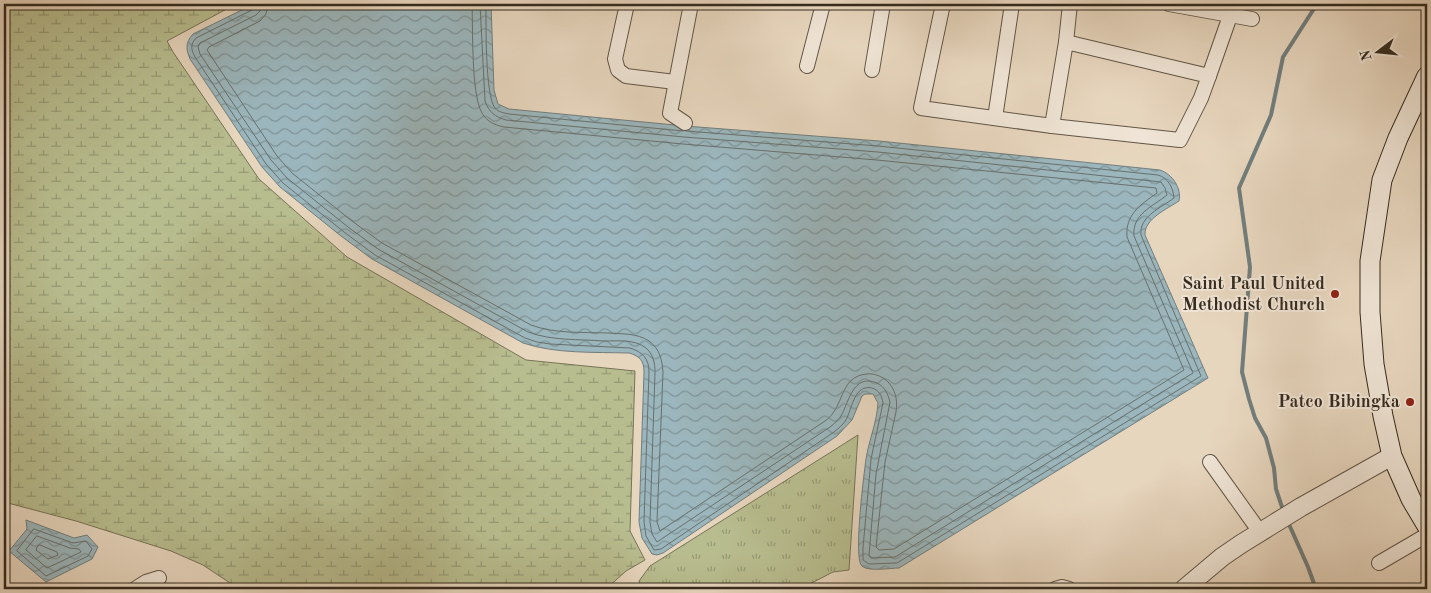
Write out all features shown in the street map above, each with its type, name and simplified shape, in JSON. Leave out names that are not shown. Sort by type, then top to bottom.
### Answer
[{"type":"main road","points":[[1427,76],[1398,138],[1382,180],[1374,221],[1370,261],[1370,312],[1374,364],[1383,416],[1392,456],[1411,499],[1427,526]]},
{"type":"street","points":[[627,4],[615,60],[618,70],[626,76],[675,82]]},
{"type":"street","points":[[685,122],[670,113],[691,4]]},
{"type":"street","points":[[807,66],[823,4]]},
{"type":"street","points":[[872,70],[884,4]]},
{"type":"street","points":[[943,4],[922,108],[1052,126],[1180,140],[1201,98],[1230,16]]},
{"type":"street","points":[[995,118],[1012,4]]},
{"type":"street","points":[[1052,126],[1066,42],[1070,4]]},
{"type":"street","points":[[1169,4],[1252,19]]},
{"type":"street","points":[[1066,42],[1209,76]]},
{"type":"street","points":[[1184,589],[1222,557],[1268,527],[1392,456]]},
{"type":"street","points":[[1210,462],[1268,527]]},
{"type":"street","points":[[1379,564],[1427,535]]},
{"type":"street","points":[[135,589],[146,582],[159,578]]},
{"type":"street","points":[[1056,589],[1062,587],[1069,589]]},
{"type":"green space","points":[[4,4],[236,4],[167,41],[259,179],[347,257],[526,360],[635,371],[630,531],[645,560],[626,571],[606,589],[239,589],[203,565],[171,551],[76,521],[4,502]]},
{"type":"green space","points":[[858,435],[849,570],[833,572],[800,589],[642,589],[639,581],[650,566]]},
{"type":"water","points":[[254,4],[491,4],[494,90],[498,104],[509,109],[685,126],[879,141],[1160,170],[1175,182],[1179,191],[1179,201],[1152,219],[1148,224],[1145,235],[1208,378],[899,568],[880,569],[865,568],[860,560],[859,533],[863,481],[867,452],[878,403],[873,394],[865,394],[862,396],[852,420],[837,436],[663,553],[652,554],[642,538],[639,522],[644,372],[641,360],[629,353],[562,351],[523,343],[372,259],[280,187],[262,167],[190,59],[187,49],[187,43],[193,34]]},
{"type":"water","points":[[26,520],[74,538],[87,535],[98,547],[92,559],[46,582],[9,551],[27,529]]},
{"type":"waterway","points":[[1284,513],[1276,489],[1274,468],[1266,438],[1255,418],[1242,372],[1250,267],[1239,188],[1271,115],[1283,57],[1317,4]]},
{"type":"waterway","points":[[1288,522],[1316,589]]},
{"type":"place","name":"Saint Paul United Methodist Church","points":[[1335,294]]},
{"type":"place","name":"Patco Bibingka","points":[[1410,402]]}]
